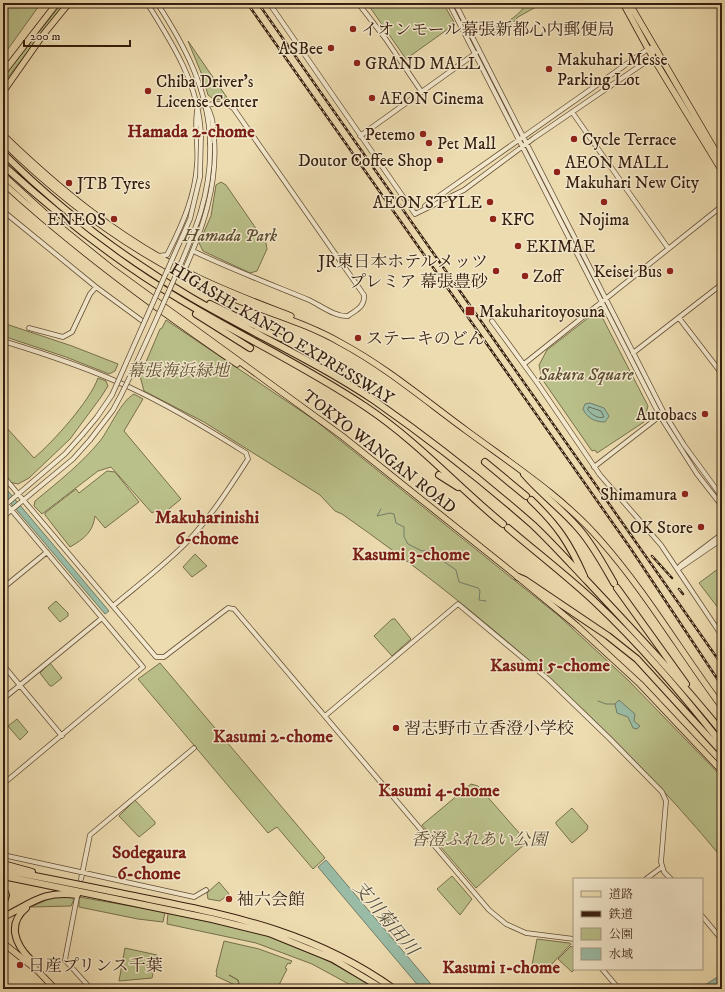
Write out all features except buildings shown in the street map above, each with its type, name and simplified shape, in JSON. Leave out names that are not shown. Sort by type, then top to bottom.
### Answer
[{"type":"highway","name":"HIGASHI-KANTO EXPRESSWAY","points":[[3,153],[78,219],[156,274],[190,297],[345,383],[396,417],[485,485],[534,526],[588,582],[689,692],[722,732]]},
{"type":"highway","name":"HIGASHI-KANTO EXPRESSWAY","points":[[3,165],[97,244],[148,279],[179,300],[313,374],[367,407],[423,450],[472,498],[576,584],[628,635],[692,706],[722,744]]},
{"type":"highway","points":[[190,297],[205,301],[281,338]]},
{"type":"highway","points":[[179,300],[196,314],[250,348]]},
{"type":"highway","points":[[484,462],[551,519],[562,533],[588,582]]},
{"type":"highway","points":[[524,474],[579,529],[593,548],[616,585],[684,679],[689,692]]},
{"type":"highway","points":[[439,475],[472,498]]},
{"type":"highway","points":[[518,577],[595,628],[637,659],[722,752]]},
{"type":"highway","points":[[3,864],[57,880]]},
{"type":"highway","points":[[3,870],[225,915],[273,928],[330,951],[394,989]]},
{"type":"highway","points":[[3,876],[269,933],[333,959],[383,989]]},
{"type":"highway","points":[[3,888],[6,895],[3,905]]},
{"type":"highway","points":[[3,917],[40,897],[54,894],[120,900]]},
{"type":"highway","points":[[29,903],[18,917],[14,928],[15,937],[20,948],[30,959]]},
{"type":"main road","points":[[3,72],[57,3]]},
{"type":"main road","points":[[3,92],[43,36],[69,3]]},
{"type":"main road","points":[[623,3],[652,56],[722,171]]},
{"type":"main road","points":[[629,3],[722,162]]},
{"type":"main road","points":[[3,135],[40,170],[87,209],[157,256],[184,271],[231,292],[314,325],[350,345],[356,351]]},
{"type":"main road","points":[[3,142],[54,189],[121,240],[182,275],[236,300],[311,327],[356,351],[565,505],[601,540],[629,576],[722,707]]},
{"type":"main road","name":"TOKYO WANGAN ROAD","points":[[3,175],[93,254],[255,374],[342,436],[518,577],[577,626],[640,684],[722,770]]},
{"type":"main road","points":[[3,183],[79,250],[186,329],[249,372],[255,374]]},
{"type":"main road","points":[[3,943],[38,971],[55,989]]},
{"type":"street","points":[[3,784],[143,667],[12,509],[5,504],[65,454],[82,435],[112,395],[190,219],[200,177],[202,135],[198,106],[188,74],[179,55],[147,3]]},
{"type":"street","points":[[3,517],[73,459],[113,410],[125,388],[202,212],[208,182],[210,143],[209,116],[190,58],[157,3]]},
{"type":"street","points":[[269,3],[415,214]]},
{"type":"street","points":[[358,3],[385,38],[421,91]]},
{"type":"street","points":[[449,3],[606,298],[668,419],[688,450],[722,497]]},
{"type":"street","points":[[455,3],[480,50],[521,138]]},
{"type":"street","points":[[415,214],[648,49],[655,47]]},
{"type":"street","points":[[415,214],[464,190],[525,145],[652,56],[655,47]]},
{"type":"street","points":[[360,136],[480,50]]},
{"type":"street","points":[[193,251],[228,268],[310,301],[339,315],[348,316],[361,307],[364,302],[364,295],[234,109],[230,105],[225,104],[198,106]]},
{"type":"street","points":[[184,271],[193,251],[206,213],[213,179],[214,128],[211,112],[206,105]]},
{"type":"street","points":[[157,256],[167,255],[169,252],[193,196],[197,166],[195,115],[198,106]]},
{"type":"street","points":[[572,112],[668,248]]},
{"type":"street","points":[[525,145],[660,416],[697,474],[722,506]]},
{"type":"street","points":[[524,364],[722,206]]},
{"type":"street","points":[[3,210],[96,287],[141,320]]},
{"type":"street","points":[[633,353],[722,284]]},
{"type":"street","points":[[29,328],[63,337],[68,336],[72,332],[90,294],[96,287]]},
{"type":"street","points":[[679,318],[722,374]]},
{"type":"street","points":[[492,321],[524,364],[594,467],[653,534],[722,636]]},
{"type":"street","points":[[3,341],[58,358],[131,388],[187,416],[246,453],[248,458],[227,492],[204,523],[172,556],[113,606]]},
{"type":"street","points":[[594,467],[660,416]]},
{"type":"street","points":[[3,476],[22,501],[156,657],[161,658],[172,652],[228,608],[234,609],[489,910],[506,924],[526,933],[573,939]]},
{"type":"street","points":[[678,570],[681,565],[722,534]]},
{"type":"street","points":[[678,570],[722,539]]},
{"type":"street","points":[[3,588],[47,552]]},
{"type":"street","points":[[325,716],[458,604],[563,694],[617,745],[662,792],[666,800],[662,867],[669,878]]},
{"type":"street","points":[[3,699],[102,618]]},
{"type":"street","points":[[3,665],[62,736]]},
{"type":"street","points":[[81,880],[90,835],[194,748]]},
{"type":"street","points":[[3,855],[194,897],[206,890]]},
{"type":"street","points":[[647,878],[662,867]]},
{"type":"street","points":[[77,897],[65,960],[90,989]]},
{"type":"street","points":[[703,917],[722,940]]},
{"type":"street","points":[[603,970],[619,989]]},
{"type":"green space","points":[[3,3],[41,3],[3,56]]},
{"type":"green space","points":[[62,3],[65,3],[3,84],[3,77]]},
{"type":"green space","points":[[367,3],[443,3],[455,24],[406,59]]},
{"type":"green space","points":[[554,3],[534,8],[518,17],[506,31],[496,36],[490,26],[499,25],[509,21],[524,7]]},
{"type":"green space","points":[[188,41],[228,99],[215,100],[208,95],[202,75]]},
{"type":"green space","name":"Hamada Park","points":[[221,182],[226,185],[266,243],[267,249],[257,271],[250,273],[203,251],[199,243],[211,216],[216,185]]},
{"type":"green space","name":"Sakura Square","points":[[592,315],[602,317],[648,406],[644,422],[597,453],[595,450],[592,451],[542,379],[539,365],[547,350]]},
{"type":"green space","name":"幕張海浜緑地","points":[[166,320],[316,421],[559,616],[629,681],[722,777],[722,858],[680,809],[591,717],[544,673],[495,631],[394,552],[342,514],[335,511],[320,495],[204,422],[144,391],[140,376],[160,329]]},
{"type":"green space","points":[[3,323],[72,346],[118,364],[115,371],[109,374],[66,357],[3,336]]},
{"type":"green space","points":[[98,378],[106,381],[108,386],[70,439],[29,478],[18,484],[9,482],[3,475],[3,429],[6,427],[34,458],[70,421],[87,398]]},
{"type":"green space","points":[[134,394],[143,399],[124,431],[181,499],[163,514],[159,509],[152,513],[111,467],[98,471],[42,514],[34,506],[35,501],[93,449],[104,436],[125,402]]},
{"type":"green space","points":[[107,471],[115,472],[139,502],[105,528],[95,516],[90,531],[80,541],[70,547],[45,513],[76,489],[79,493]]},
{"type":"green space","points":[[195,554],[207,566],[192,577],[183,567]]},
{"type":"green space","points":[[722,566],[722,613],[699,583]]},
{"type":"green space","points":[[56,601],[68,613],[68,616],[60,622],[48,608]]},
{"type":"green space","points":[[392,619],[395,619],[411,639],[392,656],[374,636]]},
{"type":"green space","points":[[50,663],[62,678],[52,686],[50,686],[40,673]]},
{"type":"green space","points":[[160,663],[325,858],[313,869],[277,827],[268,833],[138,679]]},
{"type":"green space","points":[[17,719],[28,732],[20,740],[8,726]]},
{"type":"green space","name":"香澄ふれあい公園","points":[[471,784],[478,786],[527,842],[476,888],[422,825]]},
{"type":"green space","points":[[135,800],[155,822],[155,824],[139,837],[119,816]]},
{"type":"green space","points":[[572,808],[588,826],[587,830],[572,843],[556,824],[556,822]]},
{"type":"green space","points":[[452,876],[472,899],[460,915],[437,889]]},
{"type":"green space","points":[[219,882],[229,894],[220,901],[208,899],[207,893]]},
{"type":"green space","points":[[53,897],[75,897],[71,906],[31,907]]},
{"type":"green space","points":[[79,897],[165,912],[163,922],[138,919],[79,907]]},
{"type":"green space","points":[[168,913],[249,930],[299,947],[346,971],[376,989],[358,989],[312,964],[256,943],[167,924]]},
{"type":"green space","points":[[537,939],[571,944],[549,967],[532,965]]},
{"type":"green space","points":[[224,941],[259,949],[292,961],[290,964],[288,963],[285,968],[287,969],[277,989],[244,989],[240,987],[238,980],[239,987],[216,976]]},
{"type":"green space","points":[[571,946],[573,947],[574,970],[572,972],[558,959]]},
{"type":"green space","points":[[125,948],[157,955],[152,978],[119,981]]},
{"type":"water","points":[[590,403],[604,408],[609,416],[605,422],[595,420],[587,415],[583,409],[585,404]]},
{"type":"water","points":[[3,485],[109,611],[105,614],[3,494]]},
{"type":"water","points":[[619,700],[635,714],[634,721],[640,726],[637,729],[633,728],[628,717],[617,713],[615,704]]},
{"type":"water","points":[[326,860],[435,989],[421,989],[318,867]]},
{"type":"water","points":[[722,974],[722,989],[699,989]]},
{"type":"waterway","points":[[381,509],[377,516],[390,513],[394,514],[396,523],[404,527],[404,537],[408,544],[422,551],[434,550],[443,561],[456,570],[459,582],[478,588],[480,591],[479,600],[486,601]]},
{"type":"waterway","points":[[598,701],[606,704],[615,704]]},
{"type":"railway","points":[[247,3],[631,549],[722,686]]},
{"type":"railway","points":[[258,3],[722,665]]},
{"type":"railway","points":[[652,556],[672,578]]},
{"type":"railway","points":[[679,589],[683,594]]},
{"type":"place","name":"イオンモール幕張新都心内郵便局","points":[[353,29]]},
{"type":"place","name":"ASBee","points":[[331,48]]},
{"type":"place","name":"GRAND MALL","points":[[357,63]]},
{"type":"place","name":"Makuhari Messe Parking Lot","points":[[549,69]]},
{"type":"place","name":"Chiba Driver's License Center","points":[[148,91]]},
{"type":"place","name":"AEON Cinema","points":[[372,98]]},
{"type":"place","name":"Petemo","points":[[423,134]]},
{"type":"place","name":"Cycle Terrace","points":[[574,139]]},
{"type":"place","name":"Pet Mall","points":[[429,143]]},
{"type":"place","name":"Doutor Coffee Shop","points":[[440,160]]},
{"type":"place","name":"AEON MALL Makuhari New City","points":[[557,172]]},
{"type":"place","name":"JTB Tyres","points":[[69,183]]},
{"type":"place","name":"AEON STYLE","points":[[490,202]]},
{"type":"place","name":"Nojima","points":[[604,202]]},
{"type":"place","name":"ENEOS","points":[[114,219]]},
{"type":"place","name":"KFC","points":[[493,219]]},
{"type":"place","name":"EKIMAE","points":[[518,246]]},
{"type":"place","name":"JR東日本ホテルメッツ プレミア 幕張豊砂","points":[[496,271]]},
{"type":"place","name":"Keisei Bus","points":[[670,271]]},
{"type":"place","name":"Zoff","points":[[525,276]]},
{"type":"place","name":"Makuharitoyosuna","points":[[470,311]]},
{"type":"place","name":"ステーキのどん","points":[[358,338]]},
{"type":"place","name":"Autobacs","points":[[705,414]]},
{"type":"place","name":"Shimamura","points":[[685,494]]},
{"type":"place","name":"OK Store","points":[[701,527]]},
{"type":"place","name":"習志野市立香澄小学校","points":[[396,728]]},
{"type":"place","name":"袖六会館","points":[[229,899]]},
{"type":"place","name":"日産プリンス千葉","points":[[20,965]]},
{"type":"district","name":"Hamada 2-chome","points":[[191,131]]},
{"type":"district","name":"Makuharinishi 6-chome","points":[[207,527]]},
{"type":"district","name":"Kasumi 3-chome","points":[[411,554]]},
{"type":"district","name":"Kasumi 5-chome","points":[[550,665]]},
{"type":"district","name":"Kasumi 2-chome","points":[[273,736]]},
{"type":"district","name":"Kasumi 4-chome","points":[[439,790]]},
{"type":"district","name":"Sodegaura 6-chome","points":[[149,862]]},
{"type":"district","name":"Kasumi 1-chome","points":[[501,967]]},
{"type":"water label","name":"支川菊田川","points":[[386,918]]}]
